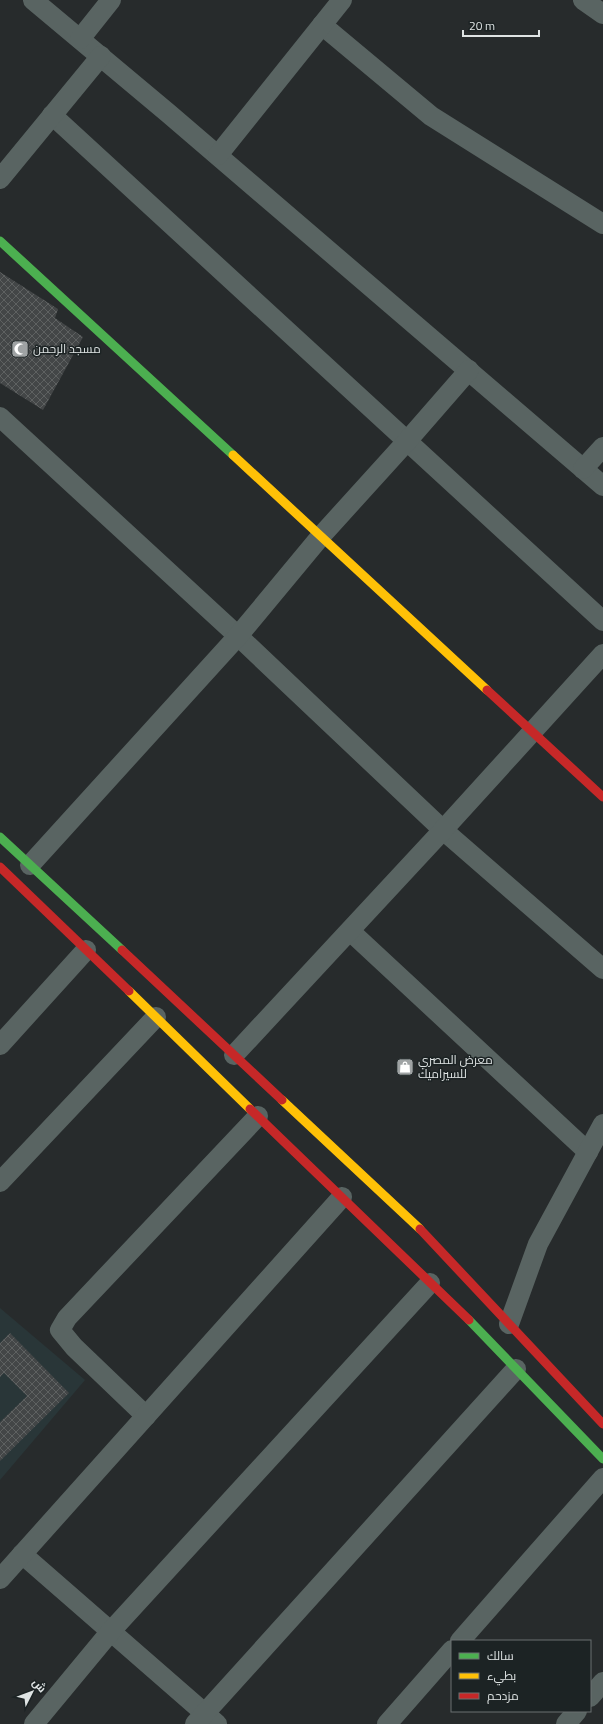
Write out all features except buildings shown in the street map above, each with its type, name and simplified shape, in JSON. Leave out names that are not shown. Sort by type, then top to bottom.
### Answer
[{"type":"main road","points":[[0,241],[603,797]]},
{"type":"main road","points":[[0,837],[425,1233],[603,1424]]},
{"type":"main road","points":[[0,867],[430,1283],[603,1459]]},
{"type":"street","points":[[33,0],[218,155],[603,486]]},
{"type":"street","points":[[80,39],[111,0]]},
{"type":"street","points":[[218,155],[342,0]]},
{"type":"street","points":[[583,0],[603,14]]},
{"type":"street","points":[[322,25],[431,116],[603,224]]},
{"type":"street","points":[[0,179],[101,56]]},
{"type":"street","points":[[52,115],[408,440],[603,621]]},
{"type":"street","points":[[30,865],[238,636],[321,536],[469,370]]},
{"type":"street","points":[[0,417],[238,636],[443,830],[603,969]]},
{"type":"street","points":[[583,469],[603,448]]},
{"type":"street","points":[[234,1055],[443,830],[603,654]]},
{"type":"street","points":[[350,931],[588,1152]]},
{"type":"street","points":[[0,1045],[86,950]]},
{"type":"street","points":[[0,1182],[156,1017]]},
{"type":"street","points":[[146,1416],[74,1347],[60,1330],[67,1318],[258,1116]]},
{"type":"street","points":[[509,1324],[538,1244],[603,1124]]},
{"type":"street","points":[[0,1579],[342,1197]]},
{"type":"street","points":[[34,1724],[111,1632],[430,1283]]},
{"type":"street","points":[[22,1554],[111,1632],[206,1720],[516,1369]]},
{"type":"street","points":[[461,1640],[603,1478]]},
{"type":"street","points":[[387,1724],[451,1651]]},
{"type":"street","points":[[591,1696],[603,1682]]},
{"type":"street","points":[[566,1724],[576,1712]]},
{"type":"shaded area","points":[[0,1308],[85,1380],[0,1480]]},
{"type":"traffic: fast","points":[[0,241],[233,455]]},
{"type":"traffic: fast","points":[[0,837],[122,950]]},
{"type":"traffic: fast","points":[[469,1320],[603,1459]]},
{"type":"traffic: slow","points":[[233,455],[487,690]]},
{"type":"traffic: slow","points":[[129,991],[250,1109]]},
{"type":"traffic: slow","points":[[282,1100],[420,1229]]},
{"type":"traffic: jam","points":[[487,690],[603,797]]},
{"type":"traffic: jam","points":[[0,867],[129,991]]},
{"type":"traffic: jam","points":[[122,950],[282,1100]]},
{"type":"traffic: jam","points":[[250,1109],[469,1320]]},
{"type":"traffic: jam","points":[[420,1229],[603,1424]]},
{"type":"place","name":"مسجد الرحمن","points":[[20,349]]},
{"type":"place","name":"معرض المصري للسيراميك","points":[[405,1067]]}]
